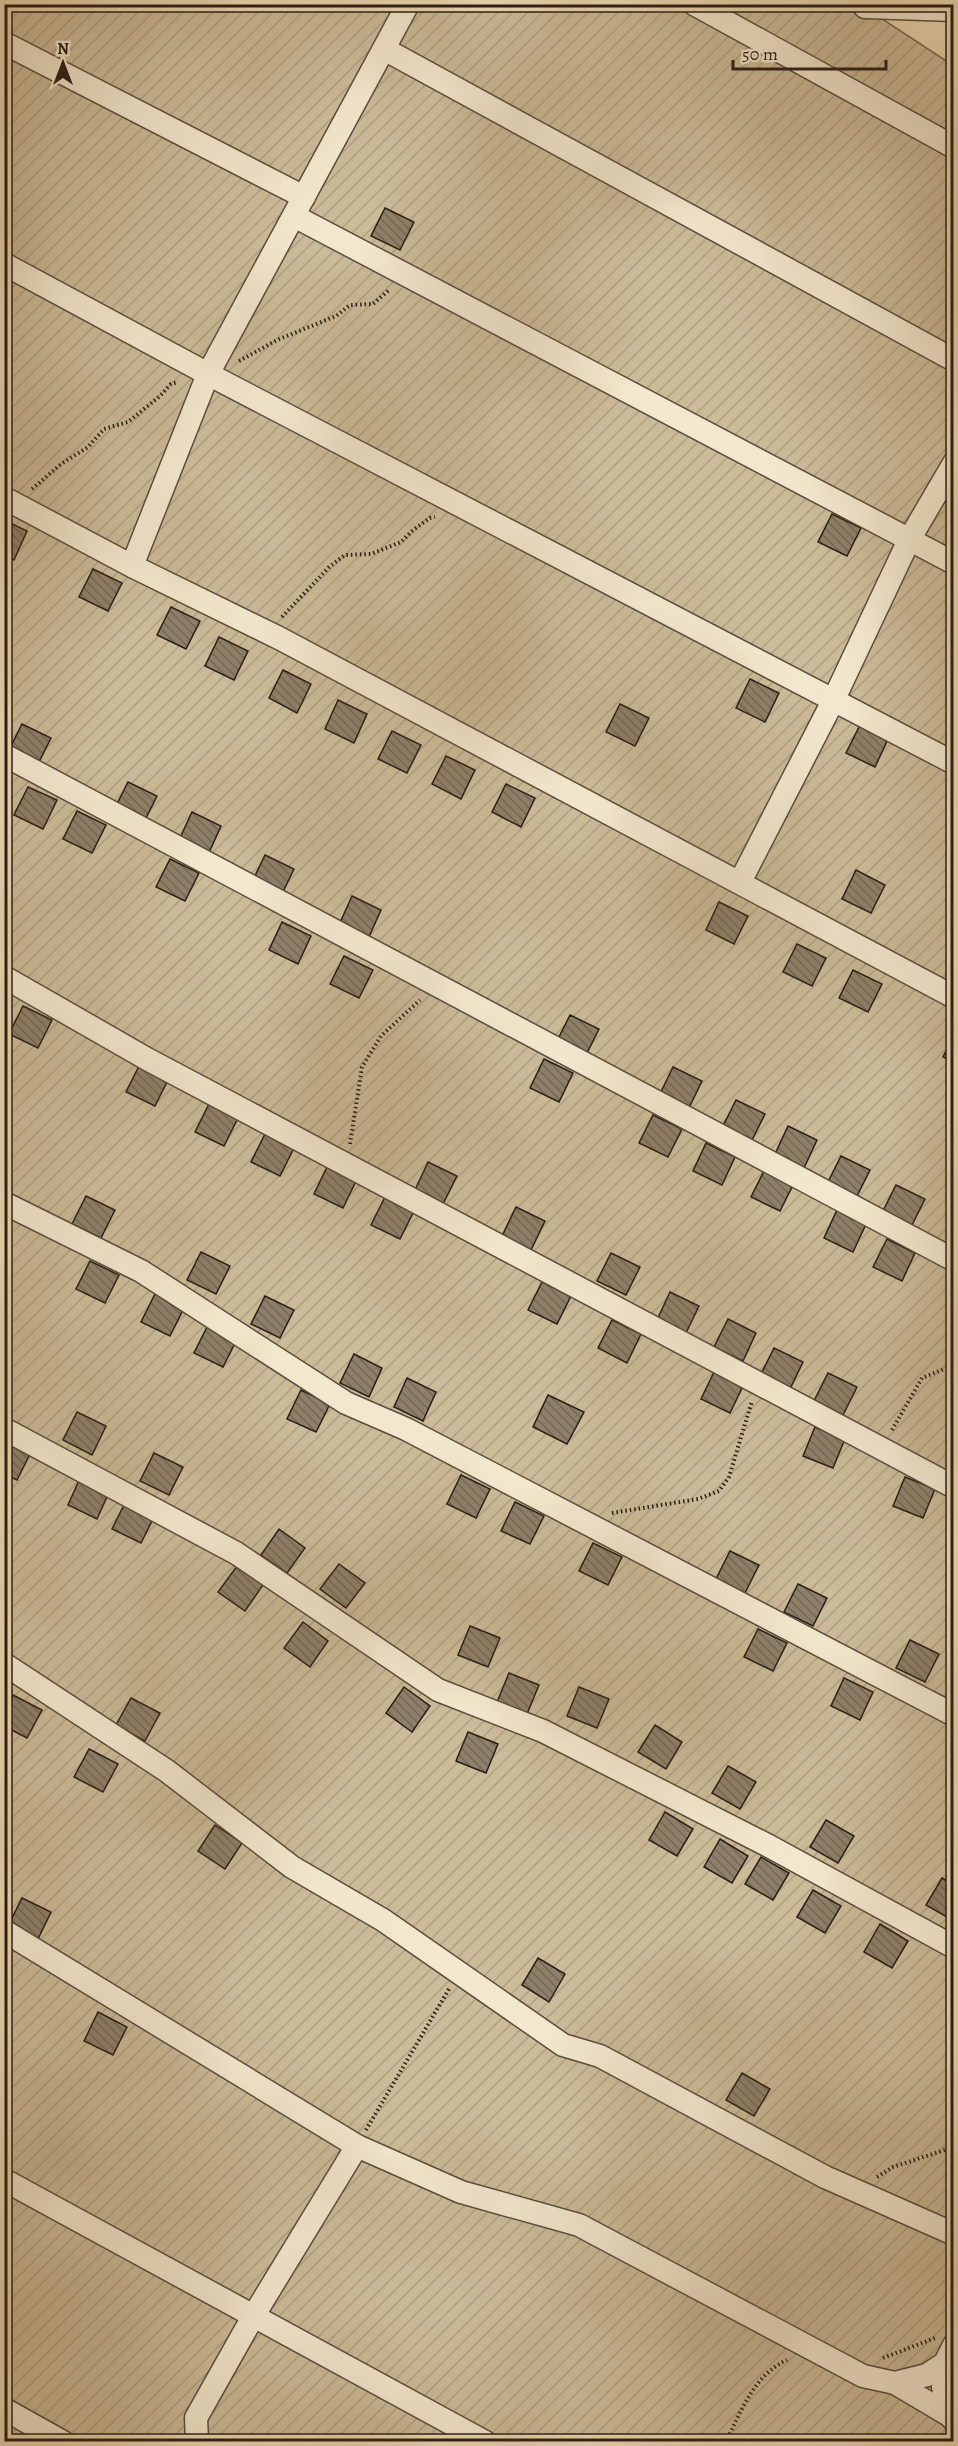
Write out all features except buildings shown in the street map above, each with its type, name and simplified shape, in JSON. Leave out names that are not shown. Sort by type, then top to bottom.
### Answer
[{"type":"street","points":[[694,4],[954,147]]},
{"type":"street","points":[[132,566],[208,374],[384,49],[402,6]]},
{"type":"street","points":[[865,7],[954,10]]},
{"type":"street","points":[[4,43],[299,207],[405,275],[954,563]]},
{"type":"street","points":[[384,49],[954,360]]},
{"type":"street","points":[[4,264],[208,374],[954,763]]},
{"type":"street","points":[[740,882],[833,701],[909,540],[954,463]]},
{"type":"street","points":[[10,501],[132,566],[279,638],[954,997]]},
{"type":"street","points":[[4,754],[954,1260]]},
{"type":"street","points":[[4,977],[147,1059],[954,1487]]},
{"type":"street","points":[[4,1203],[141,1271],[346,1403],[406,1429],[954,1715]]},
{"type":"street","points":[[4,1429],[236,1553],[438,1690],[543,1731],[767,1845],[954,1947]]},
{"type":"street","points":[[4,1664],[167,1771],[292,1867],[383,1920],[563,2045],[600,2056],[825,2177],[954,2234]]},
{"type":"street","points":[[4,1931],[357,2146],[461,2192],[579,2225],[851,2370],[863,2376],[895,2383],[951,2418]]},
{"type":"street","points":[[197,2442],[196,2418],[254,2315],[357,2146]]},
{"type":"street","points":[[4,2180],[485,2442]]},
{"type":"street","points":[[895,2383],[927,2375],[945,2348]]},
{"type":"street","points":[[945,2348],[943,2387],[951,2418]]},
{"type":"street","points":[[4,2409],[63,2442]]},
{"type":"path","points":[[10,501],[88,447],[104,429],[128,422],[171,384],[208,374],[240,361],[277,340],[336,316],[350,305],[373,304],[405,275]]},
{"type":"path","points":[[279,638],[282,614],[329,567],[345,555],[370,554],[401,542],[430,518],[467,510]]},
{"type":"path","points":[[346,1165],[362,1067],[381,1036],[421,999],[430,979]]},
{"type":"path","points":[[881,1449],[922,1378],[954,1365]]},
{"type":"path","points":[[610,1513],[698,1499],[719,1491],[729,1477],[757,1383]]},
{"type":"path","points":[[357,2146],[459,1973]]},
{"type":"path","points":[[857,2191],[893,2167],[954,2147]]},
{"type":"path","points":[[851,2370],[945,2348]]},
{"type":"path","points":[[726,2442],[750,2392],[778,2365],[812,2349]]},
{"type":"shaded area","points":[[5,5],[861,5],[954,66],[953,2441],[5,2442]]}]
